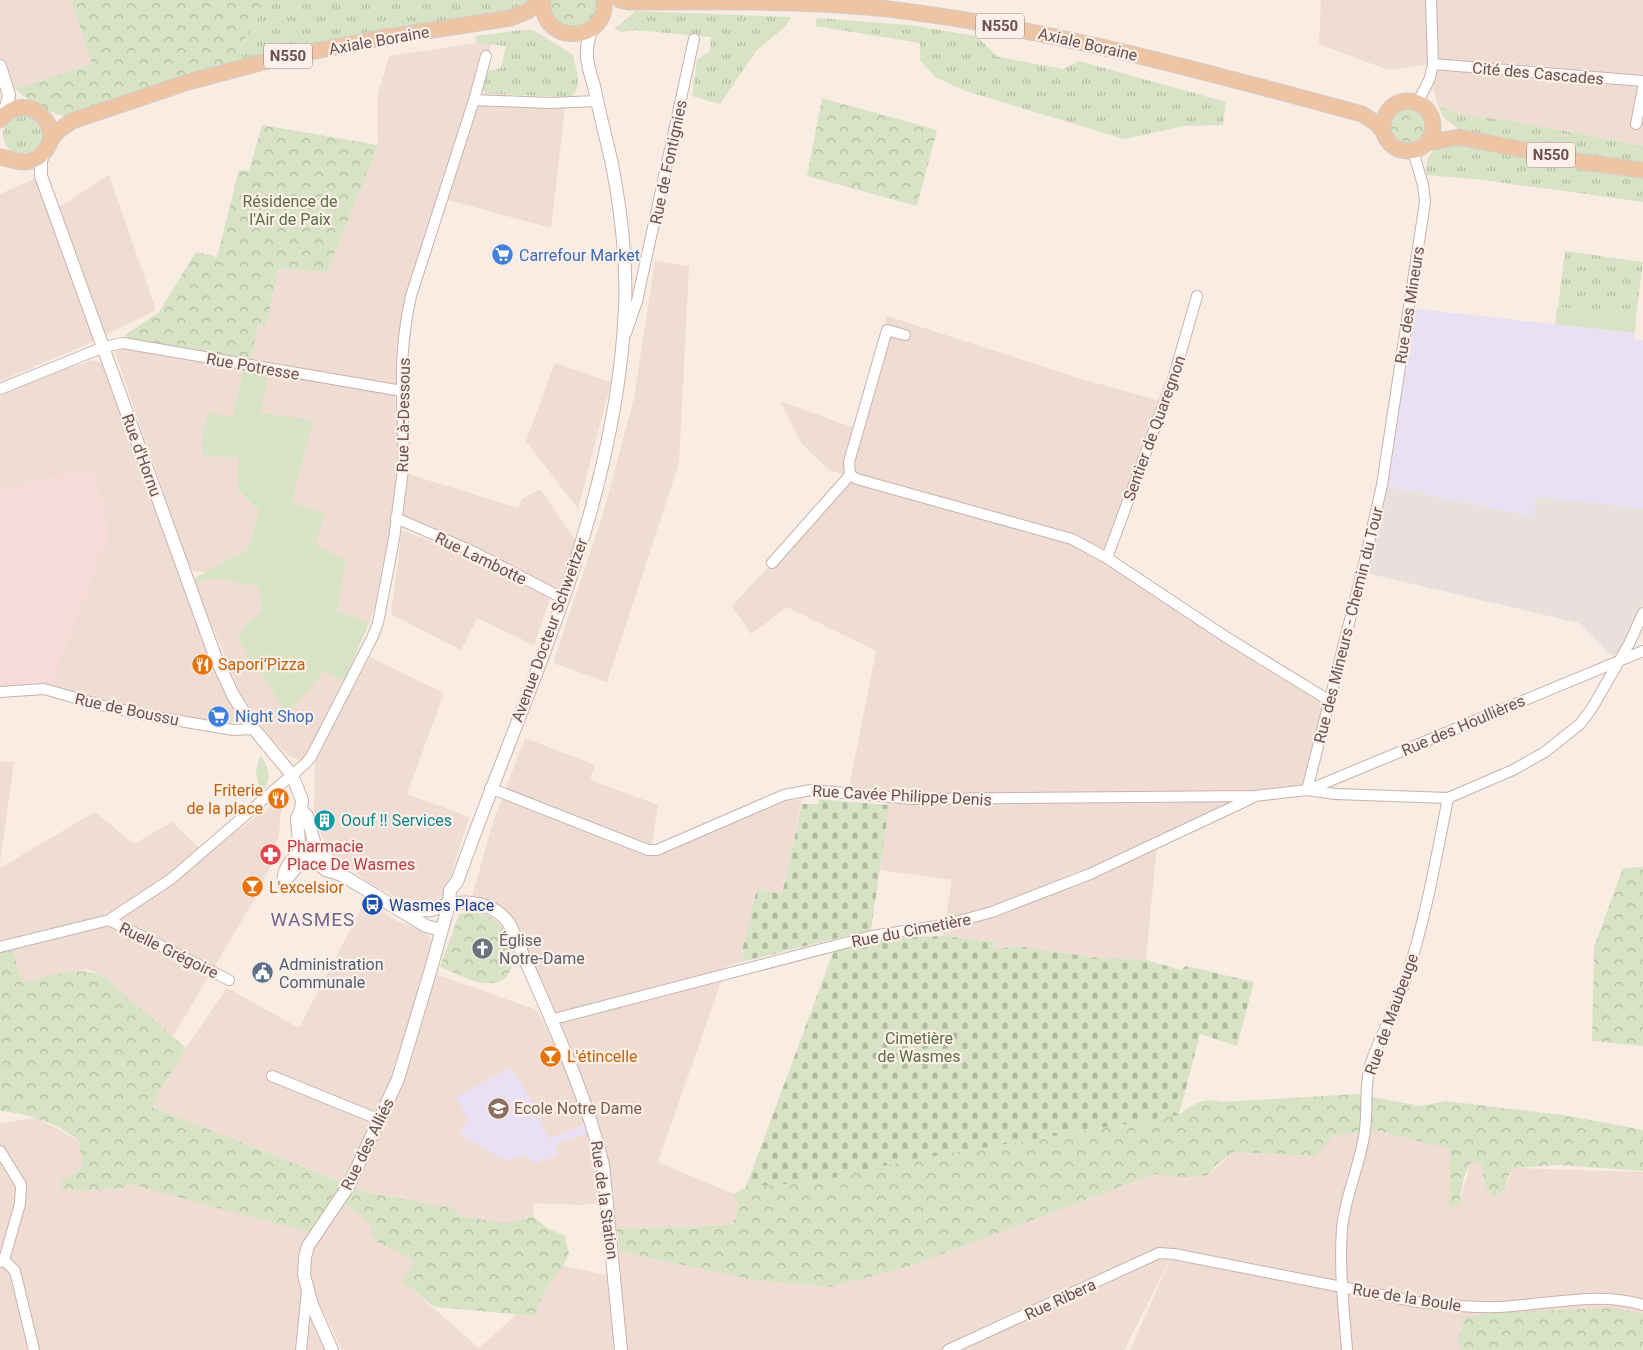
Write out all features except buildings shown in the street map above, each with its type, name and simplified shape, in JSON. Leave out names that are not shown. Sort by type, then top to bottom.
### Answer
[{"type":"main road","name":"Axiale Boraine","points":[[72,122],[188,82],[246,65],[381,38],[510,18],[528,11],[541,0]]},
{"type":"main road","name":"Axiale Boraine","points":[[541,0],[543,12],[557,29]]},
{"type":"main road","name":"Axiale Boraine","points":[[591,29],[604,7],[615,6],[624,1],[770,2],[845,5],[928,14],[1066,39],[1216,75],[1362,114]]},
{"type":"main road","name":"N550","points":[[510,18],[538,20],[572,34],[591,29]]},
{"type":"main road","name":"N550","points":[[1362,114],[1404,101],[1418,102],[1425,106],[1433,120],[1459,137],[1584,162],[1643,170]]},
{"type":"main road","points":[[1383,131],[1384,118],[1392,106]]},
{"type":"main road","points":[[2,118],[17,108],[37,112],[62,122],[72,122]]},
{"type":"main road","points":[[37,112],[48,123],[47,147]]},
{"type":"main road","name":"N550","points":[[1362,114],[1377,124],[1383,131],[1389,144],[1396,149],[1413,151],[1427,143],[1459,137]]},
{"type":"main road","points":[[1427,143],[1434,128],[1433,120]]},
{"type":"main road","name":"N550","points":[[8,156],[38,158],[58,130],[72,122]]},
{"type":"street","points":[[1418,102],[1430,78],[1434,64],[1431,0]]},
{"type":"street","points":[[557,29],[576,42],[587,55]]},
{"type":"street","points":[[587,55],[591,29]]},
{"type":"street","name":"Rue de Fontignies","points":[[622,342],[637,301],[694,39]]},
{"type":"street","name":"Avenue Docteur Schweitzer","points":[[454,903],[460,893],[457,882],[490,788],[564,599],[588,522],[608,445],[625,309],[622,237],[612,163],[587,55]]},
{"type":"street","name":"Rue Là-Dessous","points":[[0,947],[109,920],[172,879],[311,757],[372,638],[383,600],[405,447],[402,392],[406,321],[411,296],[474,100],[486,56]]},
{"type":"street","name":"Cité des Cascades","points":[[1434,64],[1643,81]]},
{"type":"street","points":[[0,66],[8,86],[24,106],[37,112]]},
{"type":"street","points":[[2,118],[8,106],[8,86]]},
{"type":"street","points":[[1636,124],[1643,88]]},
{"type":"street","points":[[474,100],[550,103],[597,101]]},
{"type":"street","points":[[40,176],[40,161],[47,147]]},
{"type":"street","name":"Rue des Mineurs","points":[[1386,460],[1425,202],[1423,185],[1413,151]]},
{"type":"street","points":[[8,156],[40,176]]},
{"type":"street","name":"Rue d'Hornu","points":[[40,176],[104,347],[215,656],[233,695],[254,729],[292,774],[302,800],[301,810],[307,816],[308,852],[334,863],[342,875],[396,908]]},
{"type":"street","name":"Sentier de Quaregnon","points":[[1107,558],[1174,376],[1197,296]]},
{"type":"street","points":[[853,477],[850,462],[887,330],[905,335]]},
{"type":"street","name":"Rue Potresse","points":[[0,389],[114,343],[135,345],[402,392]]},
{"type":"street","name":"Rue des Mineurs - Chemin du Tour","points":[[1307,790],[1365,560],[1386,460]]},
{"type":"street","points":[[853,477],[1072,540],[1107,558],[1226,637],[1330,701]]},
{"type":"street","points":[[772,563],[853,477]]},
{"type":"street","name":"Rue Lambotte","points":[[396,518],[474,552],[564,599]]},
{"type":"street","points":[[1307,790],[1345,794],[1448,798],[1513,770],[1562,740],[1580,724],[1592,708],[1620,659],[1643,613]]},
{"type":"street","name":"Rue des Houllières","points":[[1307,790],[1643,651]]},
{"type":"street","name":"Rue de Boussu","points":[[0,692],[44,690],[151,716],[233,730],[254,729]]},
{"type":"street","name":"Rue Cavée Philippe Denis","points":[[490,788],[648,850],[657,850],[784,795],[811,790],[914,799],[1255,796],[1307,790]]},
{"type":"street","name":"Rue du Cimetière","points":[[550,1020],[872,936],[944,925],[992,912],[1090,874],[1255,796]]},
{"type":"street","name":"Rue de Maubeuge","points":[[1347,1350],[1342,1228],[1350,1185],[1362,1149],[1366,1128],[1366,1098],[1370,1065],[1404,983],[1423,921],[1448,798]]},
{"type":"street","points":[[396,908],[432,910],[454,903]]},
{"type":"street","points":[[396,908],[426,926],[441,930],[454,903]]},
{"type":"street","name":"Rue de la Station","points":[[454,903],[488,907],[506,918],[586,1105],[603,1165],[622,1350]]},
{"type":"street","name":"Ruelle Grégoire","points":[[109,920],[229,980]]},
{"type":"street","name":"Rue des Alliés","points":[[332,1350],[312,1305],[308,1289],[304,1266],[308,1246],[349,1185],[398,1079],[441,930]]},
{"type":"street","points":[[272,1076],[380,1120]]},
{"type":"street","points":[[0,1150],[21,1185],[20,1204],[2,1261],[15,1271],[34,1350]]},
{"type":"street","name":"Rue Ribera","points":[[948,1350],[1160,1253],[1174,1254]]},
{"type":"street","name":"Rue de la Boule","points":[[1174,1254],[1343,1288],[1456,1307],[1500,1307],[1599,1299],[1621,1300],[1643,1305]]},
{"type":"street","points":[[301,1350],[308,1289]]},
{"type":"shaded area","points":[[0,0],[74,0],[92,64],[15,89],[0,65]]},
{"type":"shaded area","points":[[1321,0],[1643,0],[1643,146],[1519,122],[1465,115],[1438,106],[1433,89],[1433,64],[1388,70],[1319,44]]},
{"type":"shaded area","points":[[477,43],[491,44],[477,104],[565,108],[551,228],[448,200],[400,344],[395,397],[399,442],[396,490],[384,587],[369,623],[337,610],[346,561],[316,545],[290,503],[314,421],[260,414],[269,373],[251,361],[258,325],[266,326],[278,269],[327,272],[378,145],[377,98],[389,56]]},
{"type":"shaded area","points":[[109,175],[156,310],[81,347],[0,381],[0,194],[41,176],[53,211]]},
{"type":"shaded area","points":[[655,261],[689,266],[679,463],[607,682],[553,663],[603,514],[634,398]]},
{"type":"shaded area","points":[[1409,308],[1634,333],[1634,339],[1643,340],[1643,509],[1538,496],[1532,516],[1382,485]]},
{"type":"shaded area","points":[[887,316],[1075,377],[1163,402],[1107,558],[1330,701],[1307,790],[1255,796],[1157,842],[1146,960],[1099,958],[1017,946],[993,951],[994,942],[943,936],[952,880],[880,870],[889,797],[848,793],[876,651],[787,607],[751,634],[732,606],[852,477],[829,470],[802,444],[780,401],[860,430]]},
{"type":"shaded area","points":[[130,347],[244,366],[232,417],[202,455],[239,458],[238,490],[259,511],[248,549],[207,572],[193,571],[187,560],[132,402],[115,352]]},
{"type":"shaded area","points":[[93,360],[100,362],[104,368],[220,684],[235,711],[233,721],[230,724],[225,725],[152,713],[50,686],[109,533],[93,468],[0,490],[0,396],[54,373]]},
{"type":"shaded area","points":[[555,363],[611,382],[578,509],[526,441]]},
{"type":"shaded area","points":[[93,468],[109,533],[50,686],[0,688],[0,490]]},
{"type":"shaded area","points":[[408,474],[518,508],[522,499],[540,489],[578,544],[562,594],[400,516]]},
{"type":"shaded area","points":[[1384,486],[1532,516],[1538,495],[1643,509],[1643,602],[1635,625],[1620,654],[1610,655],[1579,623],[1366,573]]},
{"type":"shaded area","points":[[402,530],[486,563],[551,596],[534,645],[477,618],[461,650],[391,614]]},
{"type":"shaded area","points":[[214,578],[258,585],[262,611],[243,628],[238,638],[248,655],[250,667],[256,664],[286,715],[324,672],[344,681],[302,762],[286,754],[268,735],[242,697],[195,584]]},
{"type":"shaded area","points":[[370,657],[444,693],[407,794],[469,817],[445,895],[432,903],[394,896],[366,881],[336,855],[322,838],[314,809],[315,760]]},
{"type":"shaded area","points":[[525,738],[595,765],[590,780],[658,805],[652,843],[667,851],[781,802],[802,799],[782,894],[757,889],[742,951],[745,961],[721,968],[724,973],[658,1162],[734,1194],[739,1207],[732,1225],[611,1228],[610,1201],[581,1205],[534,1203],[533,1216],[506,1223],[459,1216],[455,1208],[369,1193],[152,1107],[186,1048],[227,988],[299,1028],[361,909],[370,905],[401,923],[426,931],[433,943],[431,969],[438,975],[537,1010],[555,1046],[564,1043],[510,914],[472,896],[493,822]],"holes":[[[511,1067],[531,1100],[549,1139],[587,1124],[556,1145],[557,1155],[536,1163],[524,1154],[460,1134],[468,1120],[457,1097]]]},
{"type":"shaded area","points":[[0,761],[14,762],[0,864]]},
{"type":"shaded area","points":[[282,797],[279,833],[272,863],[254,900],[172,1038],[103,976],[90,970],[71,971],[25,982],[18,973],[14,950],[0,953],[0,868],[95,812],[134,844],[172,822],[206,854]]},
{"type":"shaded area","name":"Ecole Notre Dame","points":[[511,1067],[531,1100],[549,1139],[587,1124],[590,1132],[556,1145],[557,1155],[536,1163],[524,1155],[507,1161],[460,1135],[468,1120],[456,1097]]},
{"type":"shaded area","points":[[37,1118],[79,1141],[340,1201],[369,1222],[375,1241],[416,1261],[402,1281],[479,1348],[518,1313],[535,1316],[543,1293],[563,1266],[611,1276],[617,1350],[342,1350],[310,1286],[335,1350],[0,1350],[0,1123]]},
{"type":"shaded area","points":[[1366,1128],[1450,1149],[1449,1208],[1459,1205],[1471,1162],[1482,1165],[1485,1186],[1494,1197],[1505,1190],[1513,1168],[1643,1172],[1643,1350],[1130,1350],[1173,1254],[1124,1350],[627,1350],[619,1251],[752,1280],[831,1287],[908,1267],[1155,1174],[1207,1176],[1234,1152],[1314,1156],[1331,1136]]},
{"type":"green space","points":[[71,0],[267,0],[230,65],[64,116],[38,106],[15,89],[92,64]]},
{"type":"green space","points":[[267,0],[531,0],[513,10],[230,65]]},
{"type":"green space","points":[[550,0],[597,0],[595,12],[590,21],[582,26],[574,27],[565,26],[557,20],[552,12]]},
{"type":"green space","points":[[636,11],[791,17],[786,26],[756,51],[720,104],[692,96],[697,60],[710,51],[711,37],[636,30],[622,32],[614,29]]},
{"type":"green space","points":[[817,18],[909,25],[976,36],[998,57],[1063,69],[1079,61],[1226,102],[1223,125],[1184,126],[1124,139],[966,91],[935,77],[920,60],[920,43],[815,26]]},
{"type":"green space","points":[[533,30],[572,54],[578,82],[575,92],[571,97],[486,94],[481,88],[486,71],[501,68],[506,46],[477,43],[475,36]]},
{"type":"green space","points":[[822,98],[937,130],[917,206],[807,176]]},
{"type":"green space","points":[[1408,106],[1422,112],[1428,126],[1422,140],[1408,146],[1394,140],[1388,126],[1394,112]]},
{"type":"green space","points":[[1438,106],[1465,115],[1519,122],[1643,146],[1643,202],[1476,179],[1426,175],[1427,161],[1433,151],[1443,146],[1457,145],[1460,130],[1444,118]]},
{"type":"green space","points":[[27,115],[34,118],[40,124],[43,135],[42,143],[34,152],[27,155],[19,155],[12,152],[4,143],[3,131],[6,124],[15,116]]},
{"type":"green space","name":"Résidence de l'Air de Paix","points":[[262,125],[378,145],[327,272],[278,269],[266,326],[258,325],[251,361],[132,342],[125,335],[159,312],[196,252],[217,257],[239,170],[249,171]]},
{"type":"green space","points":[[1565,251],[1643,262],[1636,317],[1558,307]]},
{"type":"green space","points":[[1557,307],[1636,317],[1635,333],[1555,324]]},
{"type":"green space","points":[[244,366],[269,372],[261,413],[314,420],[291,503],[324,513],[316,545],[346,561],[337,610],[369,623],[344,681],[324,672],[286,715],[257,665],[251,667],[248,655],[238,638],[243,628],[262,611],[258,586],[214,578],[195,584],[193,579],[248,549],[259,511],[238,490],[238,458],[202,455],[203,431],[209,412],[232,417]]},
{"type":"green space","points":[[260,756],[269,775],[267,784],[260,794],[256,771]]},
{"type":"green space","points":[[819,799],[889,805],[871,930],[745,961],[742,951],[757,889],[782,894],[802,804],[818,804]]},
{"type":"green space","points":[[1643,867],[1643,1046],[1592,1041],[1594,947],[1623,868]]},
{"type":"green space","points":[[476,911],[491,917],[502,927],[509,939],[513,953],[512,965],[508,975],[498,982],[479,982],[440,967],[459,914]]},
{"type":"green space","name":"Cimetière de Wasmes","points":[[943,936],[995,942],[993,950],[1017,946],[1099,958],[1146,960],[1181,970],[1186,966],[1254,982],[1237,1046],[1200,1034],[1179,1115],[904,1161],[817,1182],[746,1187],[834,950],[888,938]]},
{"type":"green space","points":[[14,950],[18,973],[25,982],[74,971],[84,971],[103,976],[186,1048],[152,1107],[369,1193],[455,1208],[459,1216],[506,1223],[533,1216],[547,1228],[565,1236],[569,1254],[563,1266],[543,1293],[535,1316],[434,1307],[402,1281],[415,1261],[375,1241],[369,1222],[340,1201],[319,1230],[308,1232],[126,1183],[125,1188],[79,1191],[62,1188],[61,1181],[83,1168],[79,1141],[70,1134],[42,1120],[0,1111],[0,953]]},
{"type":"green space","points":[[1356,1094],[1421,1106],[1446,1101],[1570,1116],[1643,1130],[1643,1171],[1559,1165],[1513,1168],[1508,1177],[1505,1190],[1494,1197],[1485,1186],[1482,1165],[1471,1162],[1464,1177],[1459,1205],[1449,1208],[1450,1149],[1366,1128],[1358,1132],[1331,1136],[1326,1146],[1314,1156],[1234,1152],[1216,1165],[1207,1176],[1179,1177],[1155,1174],[908,1267],[831,1287],[752,1280],[619,1251],[617,1229],[732,1225],[739,1207],[734,1194],[746,1187],[817,1182],[904,1161],[1179,1115],[1194,1105],[1209,1100],[1222,1102]]},
{"type":"green space","points":[[1613,1308],[1643,1314],[1643,1350],[1461,1350],[1458,1340],[1465,1317],[1486,1313]]},
{"type":"place","name":"Carrefour Market","points":[[503,255]]},
{"type":"place","name":"Sapori’Pizza","points":[[202,664]]},
{"type":"place","name":"Night Shop","points":[[219,716]]},
{"type":"place","name":"Friterie de la place","points":[[279,799]]},
{"type":"place","name":"Oouf !! Services","points":[[325,820]]},
{"type":"place","name":"Pharmacie Place De Wasmes","points":[[271,855]]},
{"type":"place","name":"L'excelsior","points":[[253,887]]},
{"type":"place","name":"Wasmes Place","points":[[373,905]]},
{"type":"place","name":"Église Notre-Dame","points":[[483,949]]},
{"type":"place","name":"Administration Communale","points":[[263,973]]},
{"type":"place","name":"L'étincelle","points":[[551,1056]]},
{"type":"place","name":"Ecole Notre Dame","points":[[498,1108]]},
{"type":"district","name":"WASMES","points":[[313,919]]}]
